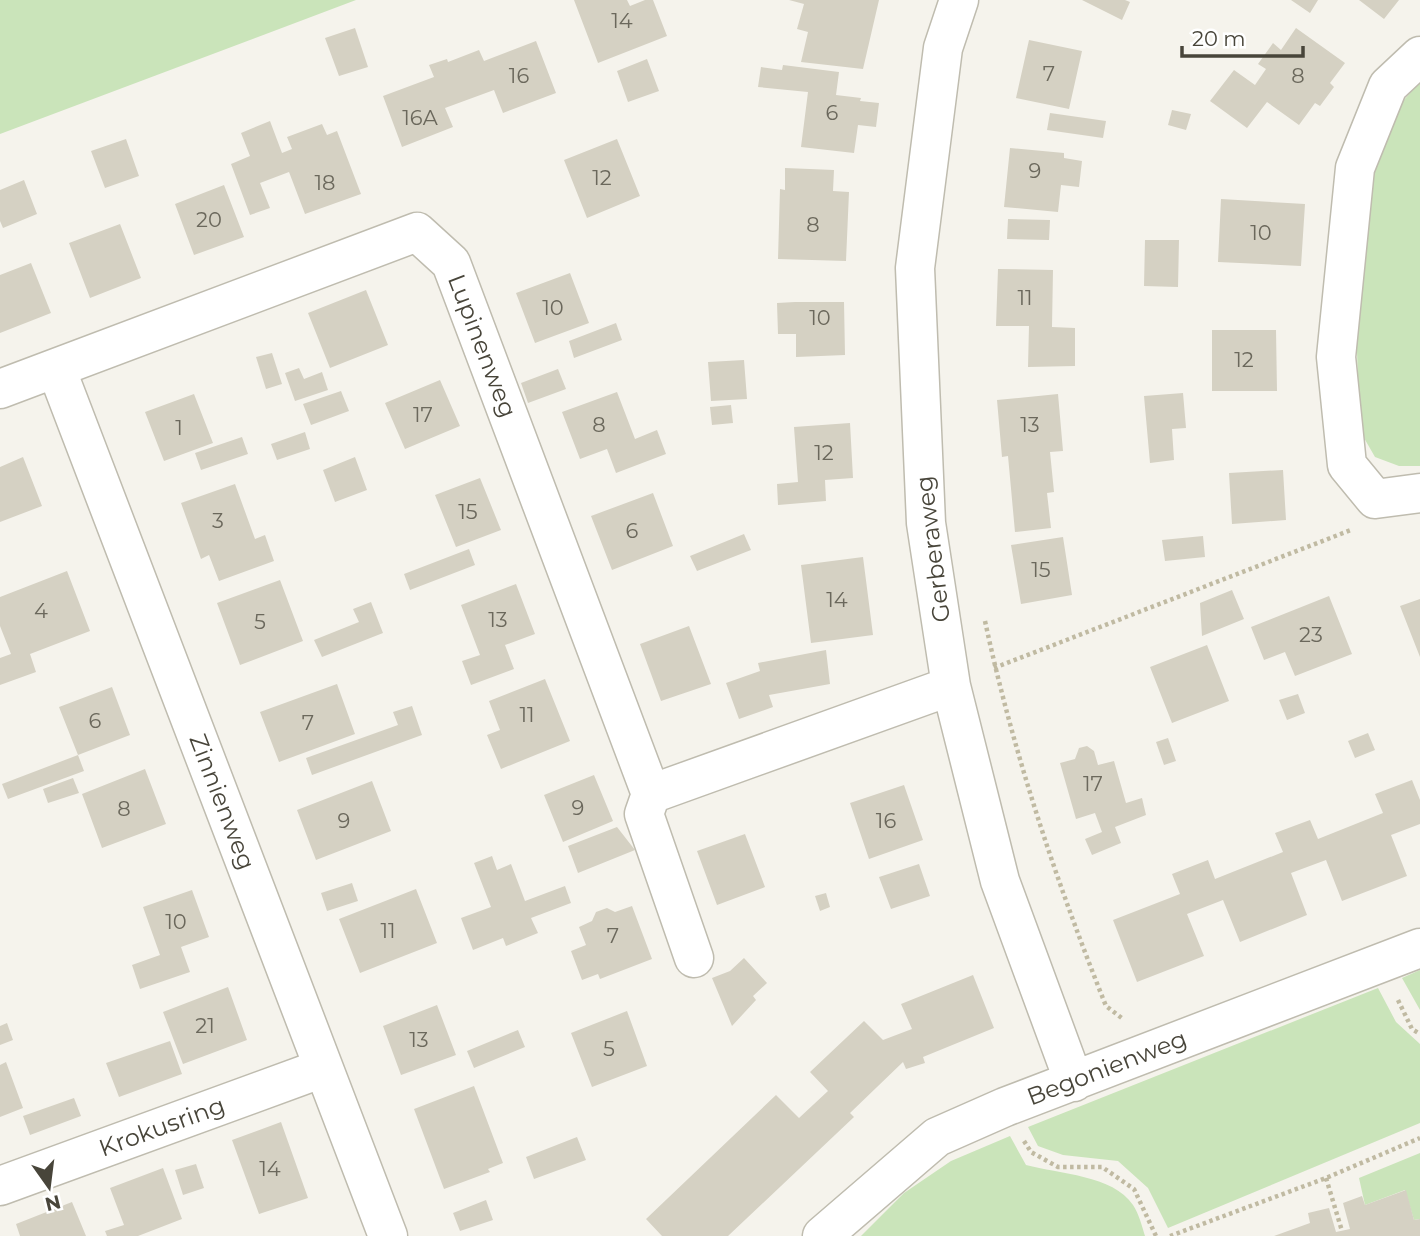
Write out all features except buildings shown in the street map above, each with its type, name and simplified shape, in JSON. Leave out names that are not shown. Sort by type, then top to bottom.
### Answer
[{"type":"street","name":"Gerberaweg","points":[[959,0],[943,48],[915,268],[926,523],[951,686],[1000,881],[1074,1082]]},
{"type":"street","points":[[1420,56],[1388,86],[1355,168],[1336,357],[1347,465],[1376,499],[1420,493]]},
{"type":"street","name":"Lupinenweg","points":[[56,368],[417,232],[451,263],[651,794],[644,814],[694,958]]},
{"type":"street","points":[[0,389],[56,368]]},
{"type":"street","name":"Zinnienweg","points":[[56,368],[388,1236]]},
{"type":"street","points":[[651,794],[951,686]]},
{"type":"street","name":"Begonienweg","points":[[822,1236],[937,1138],[1005,1107],[1420,948]]},
{"type":"street","name":"Krokusring","points":[[0,1186],[323,1068]]},
{"type":"path","points":[[951,686],[1350,531],[1376,499]]},
{"type":"path","points":[[984,615],[995,668],[1044,838],[1106,1006],[1127,1023]]},
{"type":"path","points":[[1005,1107],[1031,1152],[1058,1167],[1102,1167],[1134,1189],[1156,1236]]},
{"type":"path","points":[[1170,1236],[1326,1178],[1420,1138]]},
{"type":"path","points":[[1326,1178],[1342,1231]]},
{"type":"green space","points":[[0,0],[356,0],[0,134]]},
{"type":"green space","points":[[1420,82],[1420,466],[1399,466],[1375,457],[1360,431],[1356,326],[1367,193],[1394,111]]},
{"type":"green space","points":[[1420,970],[1420,1010],[1402,978]]},
{"type":"green space","points":[[1378,988],[1396,1022],[1420,1044],[1420,1123],[1168,1228],[1148,1188],[1118,1161],[1063,1155],[1038,1146],[1028,1127]]},
{"type":"green space","points":[[1010,1136],[1026,1165],[1084,1177],[1112,1187],[1124,1195],[1133,1205],[1145,1236],[861,1236],[904,1193],[951,1161]]},
{"type":"green space","points":[[1420,1153],[1420,1219],[1414,1220],[1405,1190],[1365,1205],[1359,1178]]}]
